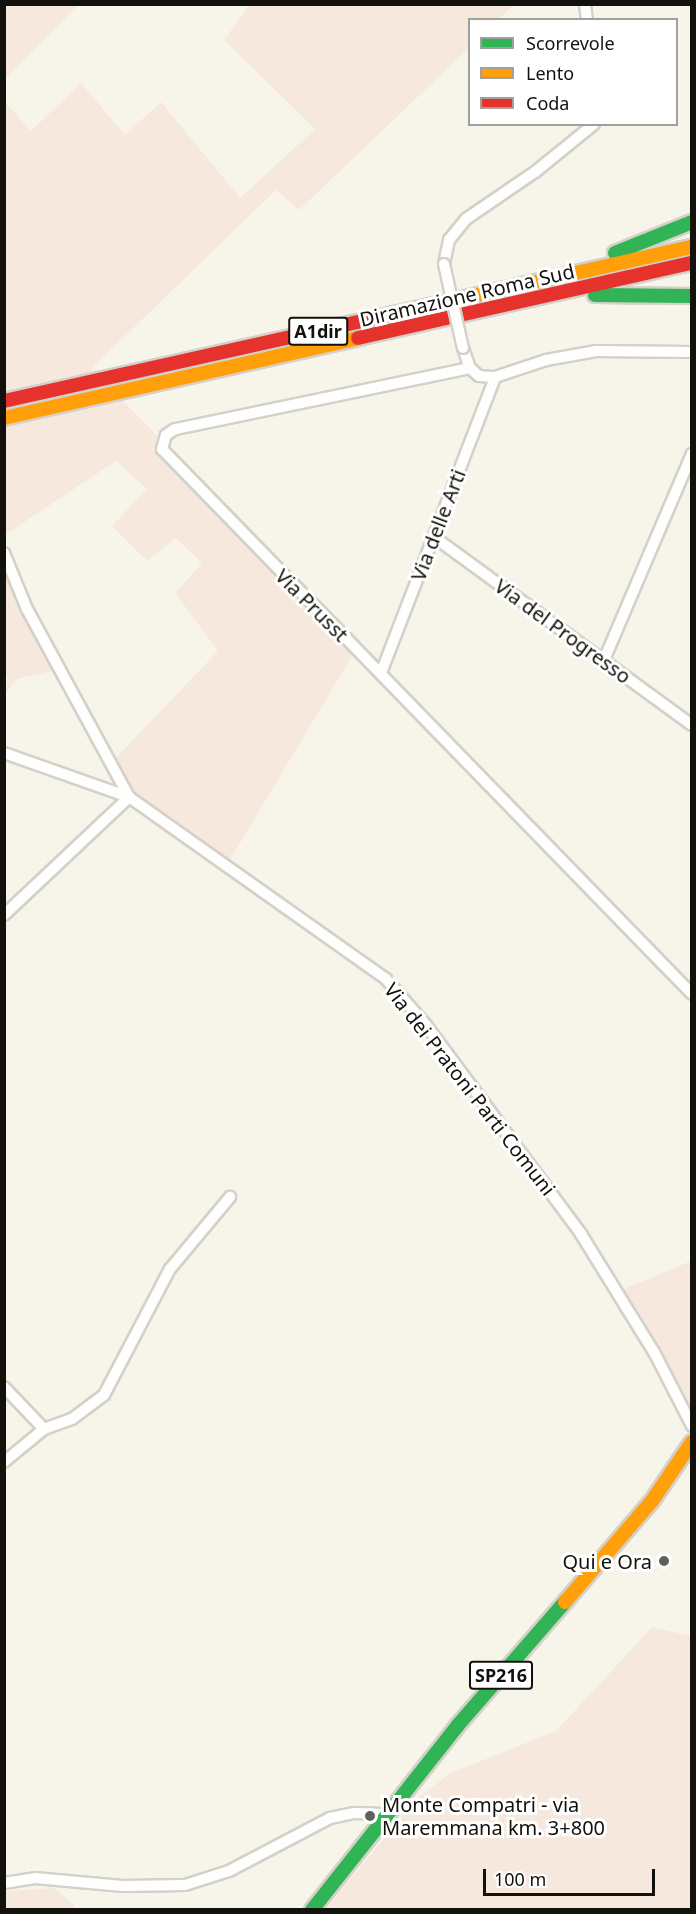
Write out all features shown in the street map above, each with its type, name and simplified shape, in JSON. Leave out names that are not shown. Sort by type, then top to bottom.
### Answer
[{"type":"main road","points":[[563,275],[692,222]]},
{"type":"main road","name":"Diramazione Roma Sud","points":[[4,401],[692,247]]},
{"type":"main road","name":"Diramazione Roma Sud","points":[[4,418],[692,263]]},
{"type":"main road","points":[[557,295],[692,296]]},
{"type":"main road","name":"SP216","points":[[312,1910],[391,1814],[458,1725],[652,1500],[692,1442]]},
{"type":"street","points":[[592,126],[544,165],[466,219],[449,240],[444,264],[463,348],[470,368],[480,376],[495,377],[546,360],[596,351],[671,349],[692,352]]},
{"type":"street","name":"Via Prusst","points":[[470,368],[175,429],[162,442],[164,454],[692,993]]},
{"type":"street","name":"Via delle Arti","points":[[381,673],[495,377]]},
{"type":"street","points":[[604,660],[692,454]]},
{"type":"street","name":"Via del Progresso","points":[[434,537],[692,725]]},
{"type":"street","points":[[4,553],[27,609],[129,797],[4,915]]},
{"type":"street","name":"Via dei Pratoni Parti Comuni","points":[[4,753],[129,797],[372,967],[397,991],[588,1245],[654,1352],[692,1426]]},
{"type":"street","points":[[4,1461],[44,1429],[72,1419],[104,1395],[170,1269],[230,1197]]},
{"type":"street","points":[[4,1387],[44,1429]]},
{"type":"street","points":[[4,1883],[35,1878],[123,1886],[185,1886],[229,1871],[330,1818],[354,1813],[391,1814]]},
{"type":"shaded area","points":[[4,5],[78,5],[5,79]]},
{"type":"shaded area","points":[[249,5],[514,5],[500,18],[468,18],[468,49],[299,210],[276,190],[91,369],[361,641],[227,865],[129,797],[111,763],[218,651],[175,593],[202,563],[176,538],[147,561],[112,526],[147,489],[116,461],[5,535],[4,101],[31,131],[81,83],[125,135],[161,102],[240,198],[315,129],[224,40]]},
{"type":"shaded area","points":[[9,566],[60,669],[17,679],[5,694],[8,678],[4,675],[4,569]]},
{"type":"shaded area","points":[[691,1261],[691,1409],[686,1407],[654,1338],[624,1289]]},
{"type":"shaded area","points":[[652,1627],[691,1636],[691,1909],[326,1909],[416,1799],[451,1773],[556,1731]]},
{"type":"shaded area","points":[[54,1888],[74,1905],[73,1909],[5,1909],[5,1891]]},
{"type":"traffic: fast","points":[[615,253],[692,222]]},
{"type":"traffic: fast","points":[[595,295],[692,296]]},
{"type":"traffic: fast","points":[[312,1910],[458,1725],[565,1602]]},
{"type":"traffic: slow","points":[[394,314],[692,247]]},
{"type":"traffic: slow","points":[[4,418],[358,338]]},
{"type":"traffic: slow","points":[[565,1602],[652,1501],[692,1442]]},
{"type":"traffic: jam","points":[[358,338],[692,263]]},
{"type":"traffic: jam","points":[[4,401],[394,314]]},
{"type":"place","name":"Qui e Ora","points":[[664,1561]]},
{"type":"place","name":"Monte Compatri - via Maremmana km. 3+800","points":[[370,1816]]}]
